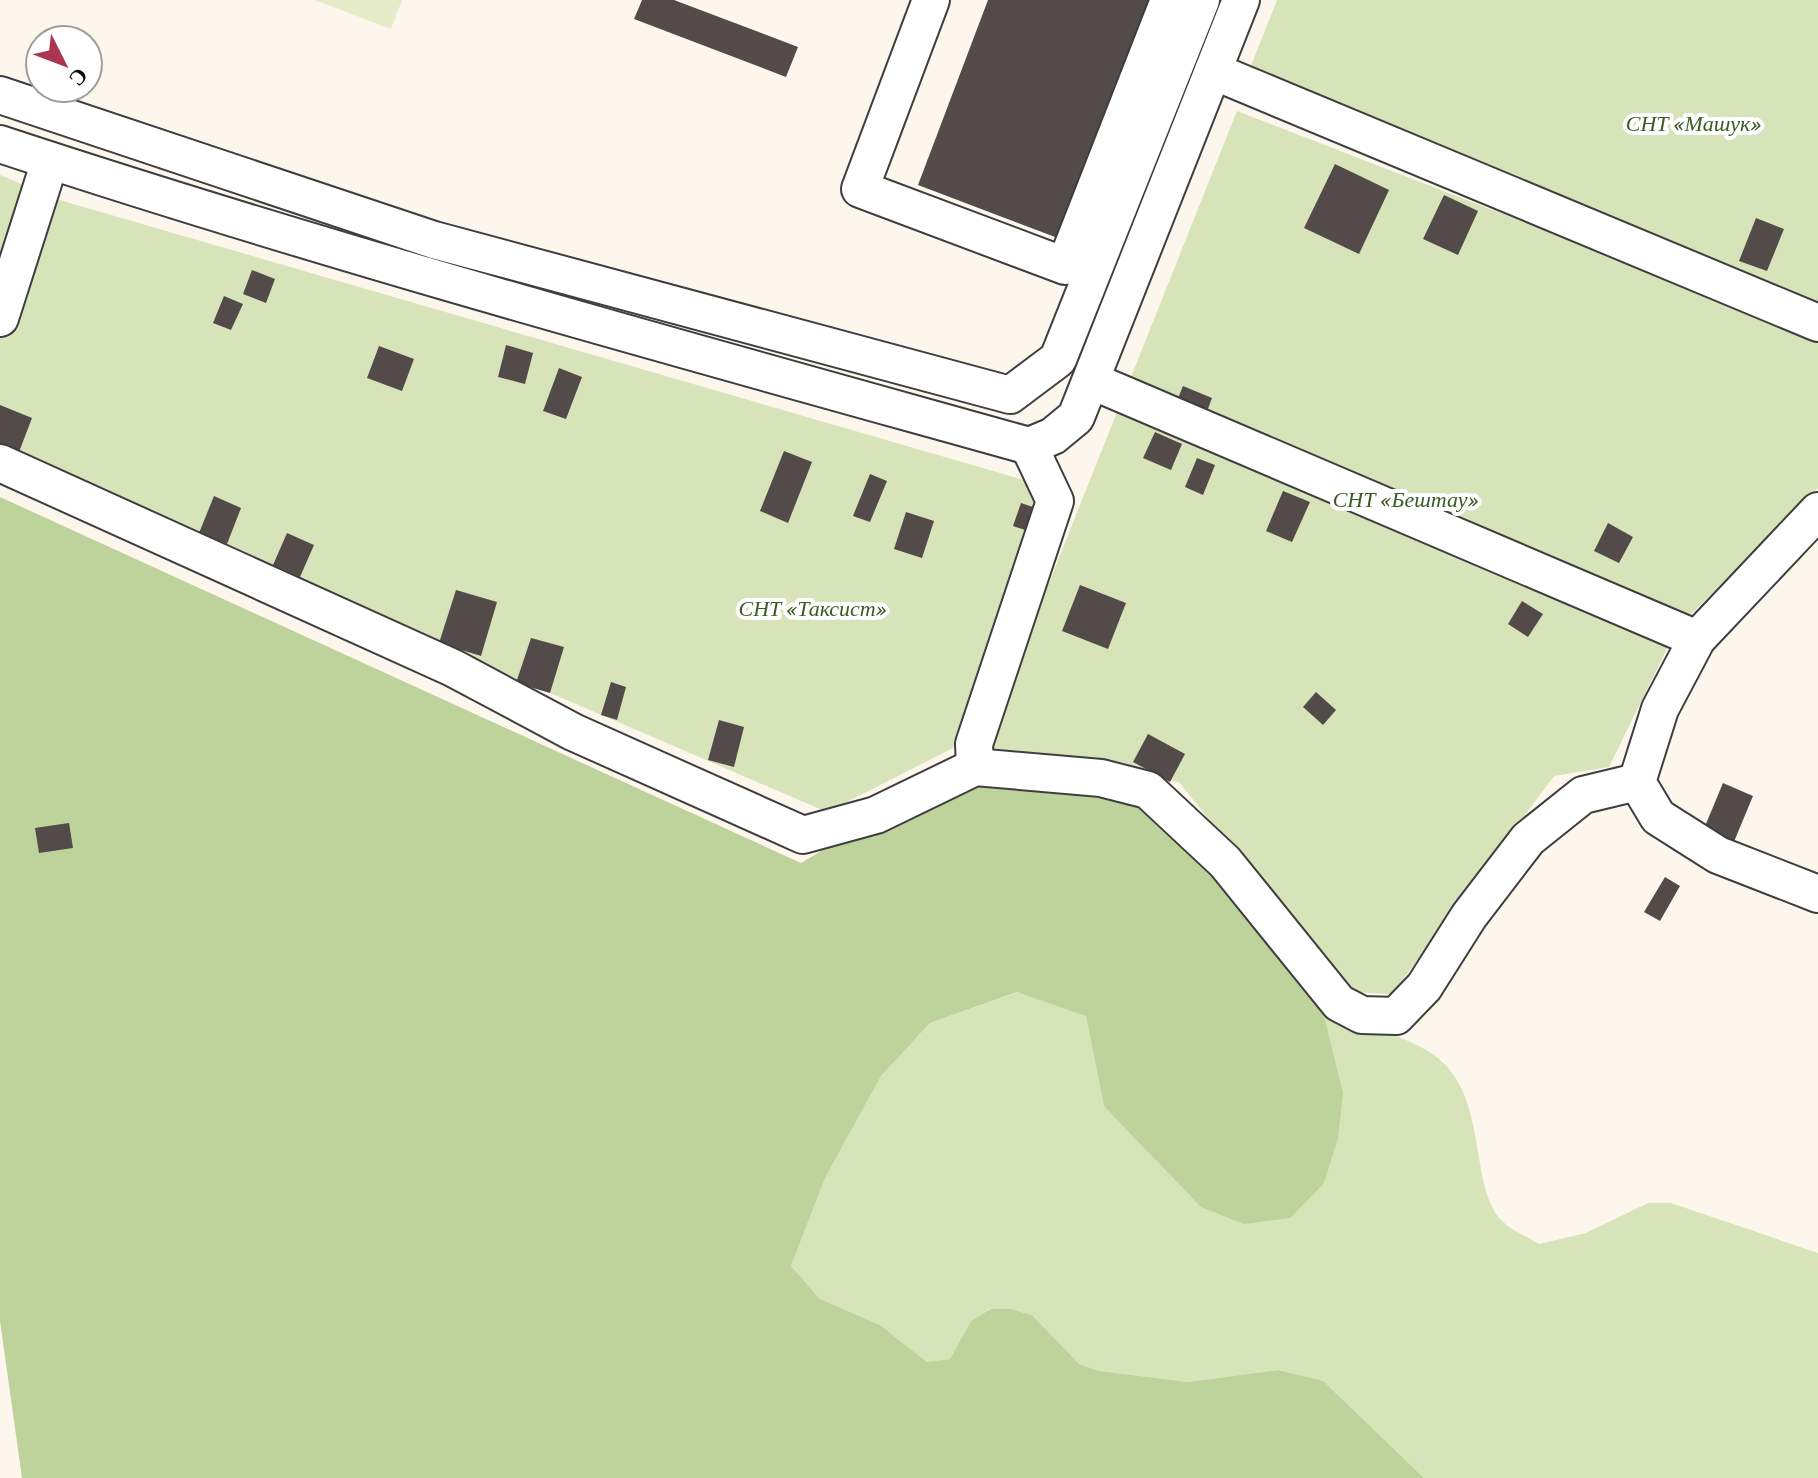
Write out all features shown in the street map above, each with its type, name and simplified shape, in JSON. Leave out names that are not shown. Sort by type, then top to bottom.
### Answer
[{"type":"street","points":[[931,0],[860,189],[1065,266],[1169,0]]},
{"type":"street","points":[[0,95],[434,240],[1010,395],[1058,359],[1201,0]]},
{"type":"street","points":[[0,144],[376,263],[1029,446],[1053,436],[1076,417],[1241,0]]},
{"type":"street","points":[[1213,71],[1818,323]]},
{"type":"street","points":[[0,318],[50,161]]},
{"type":"street","points":[[1092,381],[1697,639]]},
{"type":"street","points":[[975,767],[974,744],[1055,501],[1029,446]]},
{"type":"street","points":[[0,463],[453,668],[573,732],[803,835],[876,815],[975,767],[1101,778],[1148,790],[1225,862],[1339,1003],[1362,1015],[1396,1016],[1424,987],[1469,916],[1528,839],[1583,795],[1637,782]]},
{"type":"street","points":[[1818,511],[1697,639],[1660,709],[1637,782],[1658,817],[1718,855],[1818,894]]},
{"type":"green space","points":[[315,0],[402,0],[391,29]]},
{"type":"green space","name":"СНТ «Машук»","points":[[1277,0],[1818,0],[1818,307],[1247,76]]},
{"type":"green space","name":"СНТ «Бештау»","points":[[1237,111],[1818,336],[1818,488],[1677,628],[1609,767],[1554,776],[1392,994],[1347,992],[1179,782],[984,746]]},
{"type":"green space","name":"СНТ «Таксист»","points":[[0,175],[56,199],[1055,489],[953,748],[827,812],[0,456]]},
{"type":"green space","points":[[0,497],[801,863],[968,764],[1178,807],[1324,1015],[1343,1092],[1338,1138],[1324,1183],[1290,1218],[1244,1224],[1201,1207],[1104,1106],[1086,1016],[1017,992],[930,1023],[881,1076],[825,1178],[791,1266],[820,1299],[880,1325],[927,1362],[950,1359],[971,1321],[990,1309],[1011,1309],[1032,1315],[1079,1364],[1100,1371],[1188,1382],[1278,1370],[1323,1381],[1424,1478],[22,1478],[0,1321]]},
{"type":"green space","points":[[1018,992],[1086,1015],[1104,1106],[1343,1092],[1324,1015],[1399,1037],[1439,1059],[1454,1076],[1465,1097],[1492,1206],[1506,1225],[1539,1244],[1586,1233],[1648,1203],[1671,1203],[1818,1253],[1818,1478],[1424,1478],[1322,1381],[1278,1370],[1188,1382],[1100,1371],[1079,1364],[1032,1315],[1011,1309],[989,1309],[971,1321],[950,1359],[927,1362],[880,1325],[820,1299],[791,1266],[825,1178],[881,1076],[930,1023]]},
{"type":"building","points":[[642,0],[674,0],[798,47],[786,77],[634,19]]},
{"type":"building","points":[[988,0],[1155,0],[1063,240],[918,185]]},
{"type":"building","points":[[1335,164],[1389,190],[1359,254],[1304,228]]},
{"type":"building","points":[[1444,195],[1478,211],[1458,255],[1423,239]]},
{"type":"building","points":[[1756,218],[1784,229],[1767,271],[1739,261]]},
{"type":"building","points":[[252,270],[275,279],[266,303],[243,294]]},
{"type":"building","points":[[224,296],[243,304],[231,330],[213,323]]},
{"type":"building","points":[[506,345],[533,353],[525,384],[498,377]]},
{"type":"building","points":[[379,346],[414,359],[402,391],[367,378]]},
{"type":"building","points":[[559,368],[582,377],[566,419],[543,411]]},
{"type":"building","points":[[1183,386],[1212,398],[1202,425],[1172,413]]},
{"type":"building","points":[[0,405],[32,418],[19,452],[0,444]]},
{"type":"building","points":[[1155,432],[1182,444],[1171,470],[1143,458]]},
{"type":"building","points":[[784,451],[812,462],[788,523],[760,511]]},
{"type":"building","points":[[1197,458],[1215,465],[1203,495],[1185,487]]},
{"type":"building","points":[[870,474],[887,481],[870,522],[853,516]]},
{"type":"building","points":[[1283,491],[1310,502],[1292,542],[1266,531]]},
{"type":"building","points":[[214,496],[241,508],[227,544],[199,533]]},
{"type":"building","points":[[1021,503],[1039,509],[1031,532],[1013,526]]},
{"type":"building","points":[[906,512],[934,521],[922,558],[894,549]]},
{"type":"building","points":[[1608,523],[1633,537],[1619,563],[1594,551]]},
{"type":"building","points":[[287,533],[314,545],[300,577],[273,565]]},
{"type":"building","points":[[1080,585],[1126,603],[1108,649],[1062,631]]},
{"type":"building","points":[[456,590],[497,602],[481,656],[439,643]]},
{"type":"building","points":[[1522,601],[1543,614],[1528,637],[1508,624]]},
{"type":"building","points":[[531,638],[564,647],[550,693],[516,683]]},
{"type":"building","points":[[611,682],[626,687],[617,720],[601,715]]},
{"type":"building","points":[[1316,692],[1336,710],[1323,725],[1303,707]]},
{"type":"building","points":[[719,720],[744,727],[734,767],[708,760]]},
{"type":"building","points":[[1148,734],[1185,754],[1170,782],[1133,762]]},
{"type":"building","points":[[1723,783],[1753,796],[1733,844],[1703,831]]},
{"type":"building","points":[[69,823],[73,848],[39,853],[35,828]]},
{"type":"building","points":[[1665,877],[1680,886],[1660,921],[1644,912]]}]
